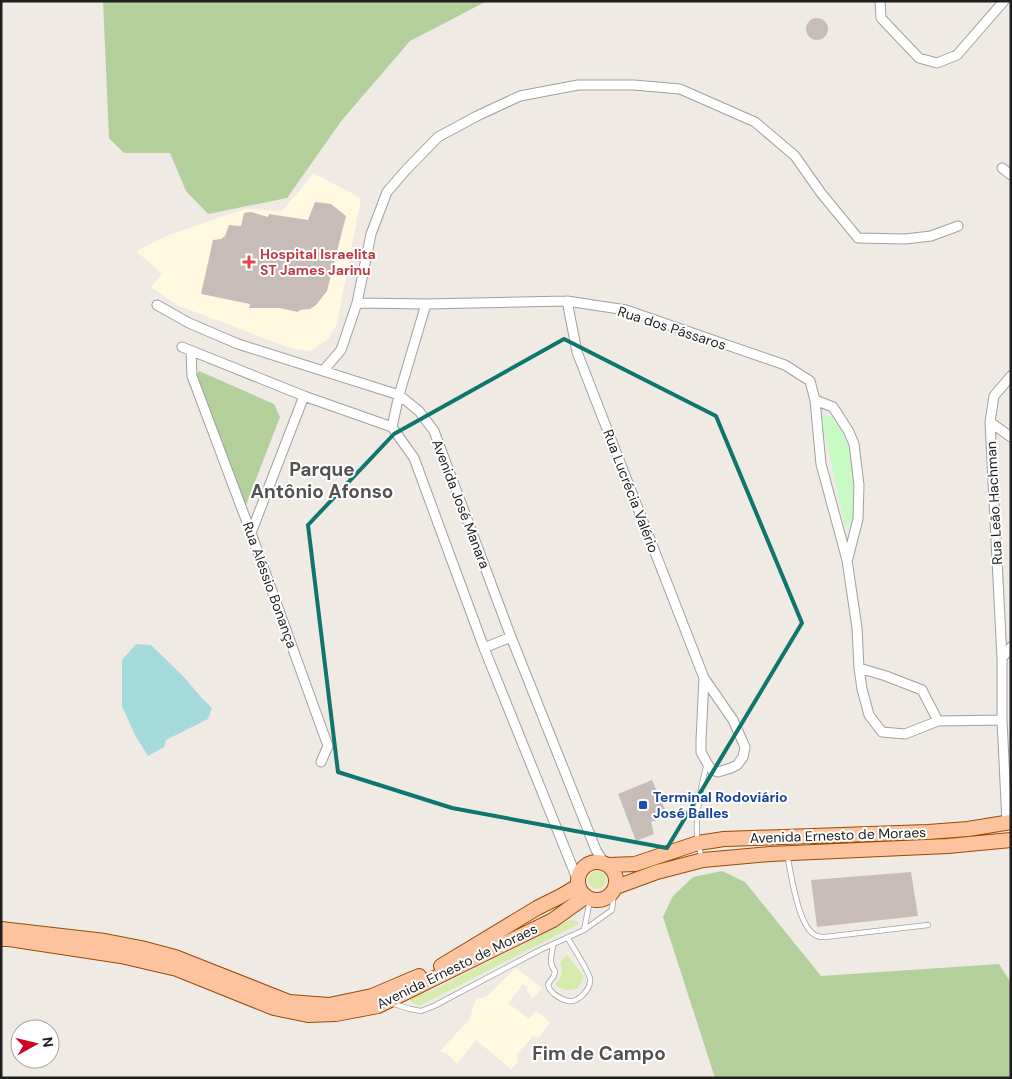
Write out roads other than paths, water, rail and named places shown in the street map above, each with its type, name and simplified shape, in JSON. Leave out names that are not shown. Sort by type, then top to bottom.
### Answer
[{"type":"main road","name":"Avenida Ernesto de Moraes","points":[[607,864],[635,864],[698,843],[724,839],[928,832],[1009,823]]},
{"type":"main road","name":"Avenida Ernesto de Moraes","points":[[615,890],[657,872],[703,860],[787,853],[948,846],[1011,840]]},
{"type":"main road","points":[[599,862],[607,864],[616,875],[615,890],[606,899],[601,901],[583,891],[581,871],[589,864],[599,862]]},
{"type":"main road","name":"Avenida Ernesto de Moraes","points":[[1,929],[96,940],[141,948],[175,957],[289,1002],[328,1005],[372,996],[434,970],[537,908],[561,896],[583,891]]},
{"type":"main road","name":"Avenida Ernesto de Moraes","points":[[1,939],[121,956],[177,969],[274,1008],[308,1015],[336,1014],[378,1006],[553,920],[583,891]]},
{"type":"street","points":[[880,1],[882,18],[919,58],[937,63],[957,55],[1004,1]]},
{"type":"street","points":[[323,371],[341,350],[357,303],[371,234],[387,192],[438,137],[520,96],[578,84],[680,88],[755,122],[795,156],[821,193],[858,238],[905,239],[931,236],[958,226]]},
{"type":"street","points":[[1002,168],[1011,175]]},
{"type":"street","name":"Rua dos Pássaros","points":[[357,303],[426,304],[567,301],[626,310],[785,365],[810,381],[815,400],[821,464],[847,560],[857,628],[862,688],[869,715],[882,732],[906,734],[938,722],[1002,720]]},
{"type":"street","name":"Rua Lucrécia Valério","points":[[567,301],[577,352],[704,678],[733,720],[745,747],[743,757],[737,765],[718,772],[712,770],[701,752],[704,678]]},
{"type":"street","points":[[182,347],[304,396],[392,427],[398,395],[426,304]]},
{"type":"street","name":"Avenida José Manara","points":[[157,305],[189,323],[238,344],[398,395],[419,411],[434,431],[511,637],[596,850],[607,864]]},
{"type":"street","name":"Rua Aléssio Bonança","points":[[191,351],[192,376],[328,746],[321,762]]},
{"type":"street","name":"Rua Leão Hachman","points":[[1009,823],[1002,720],[1002,658],[990,422],[994,396],[1011,376]]},
{"type":"street","points":[[251,533],[304,396]]},
{"type":"street","name":"Rua dos Pássaros","points":[[815,400],[833,407],[849,432],[854,444],[859,485],[858,519],[847,560]]},
{"type":"street","points":[[990,422],[1011,437]]},
{"type":"street","name":"Avenida José Manara","points":[[392,427],[414,458],[484,648],[583,891]]},
{"type":"street","points":[[484,648],[511,637]]},
{"type":"street","points":[[1002,658],[1011,647]]},
{"type":"street","points":[[860,668],[922,690],[938,722]]},
{"type":"lane","points":[[703,860],[698,843],[697,827],[701,784],[707,764]]},
{"type":"lane","points":[[787,853],[795,895],[802,918],[808,929],[816,936],[825,937],[928,925]]},
{"type":"lane","points":[[378,1006],[394,1004],[421,1011],[434,1006],[553,944],[584,930],[612,910],[615,890]]},
{"type":"lane","points":[[583,891],[584,930]]},
{"type":"lane","points":[[553,944],[550,961],[555,971],[548,984],[549,988],[556,995],[570,1002],[580,998],[590,984],[589,975],[568,938]]},
{"type":"water","points":[[136,644],[151,645],[212,708],[208,719],[166,740],[164,747],[148,756],[135,735],[122,706],[122,660]]},
{"type":"place","name":"Hospital Israelita ST James Jarinu","points":[[249,262]]},
{"type":"place","name":"Terminal Rodoviário José Balles","points":[[643,805]]},
{"type":"district","name":"Parque Antônio Afonso","points":[[322,480]]},
{"type":"district","name":"Fim de Campo","points":[[599,1053]]}]
